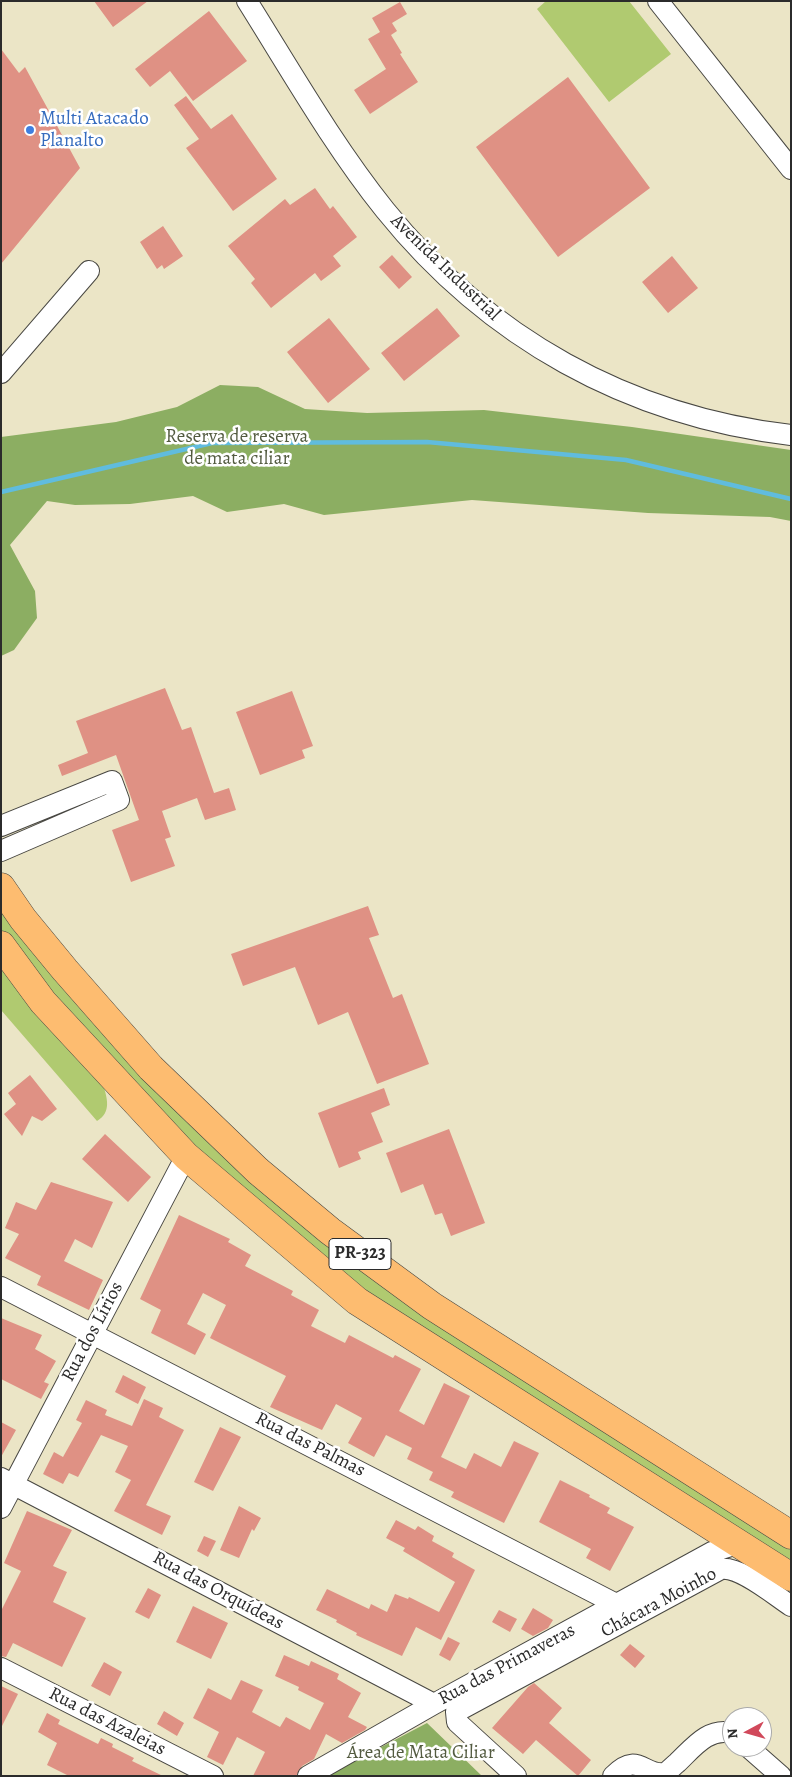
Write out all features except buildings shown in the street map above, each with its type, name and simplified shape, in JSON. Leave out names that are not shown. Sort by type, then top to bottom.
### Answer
[{"type":"highway","name":"PR-323","points":[[1,887],[23,919],[65,970],[151,1068],[258,1171],[330,1231],[432,1306],[791,1535]]},
{"type":"highway","name":"PR-323","points":[[1,945],[43,1002],[186,1156],[364,1306],[791,1577]]},
{"type":"street","name":"Avenida Industrial","points":[[247,1],[343,152],[385,210],[440,269],[495,318],[566,365],[666,409],[717,424],[791,435]]},
{"type":"street","points":[[658,1],[791,169]]},
{"type":"street","points":[[1,373],[90,271]]},
{"type":"street","points":[[1,826],[112,782],[119,800],[1,851]]},
{"type":"street","name":"Rua dos Lírios","points":[[1,1508],[7,1481],[92,1333],[186,1156]]},
{"type":"street","name":"Rua das Palmas","points":[[1,1288],[92,1333],[618,1605]]},
{"type":"street","name":"Rua das Orquídeas","points":[[7,1481],[434,1704]]},
{"type":"street","points":[[708,1555],[710,1527]]},
{"type":"street","name":"Rua das Primaveras","points":[[308,1776],[434,1704],[718,1549],[737,1544]]},
{"type":"street","name":"Chácara Moinho","points":[[516,1776],[457,1722],[456,1712],[721,1569],[730,1567],[791,1606]]},
{"type":"street","name":"Rua das Azaleias","points":[[1,1668],[213,1776]]},
{"type":"street","points":[[613,1776],[623,1766],[636,1764],[656,1775],[666,1773],[707,1736],[722,1732]]},
{"type":"street","points":[[760,1757],[782,1776]]},
{"type":"street","points":[[786,1776],[791,1773]]},
{"type":"green space","points":[[546,1],[629,1],[671,54],[609,102],[537,9]]},
{"type":"green space","name":"Reserva de reserva de mata ciliar","points":[[220,385],[258,387],[305,409],[367,413],[484,410],[632,427],[791,450],[791,521],[770,517],[648,513],[472,500],[324,515],[284,504],[227,512],[193,496],[130,504],[75,505],[47,501],[10,545],[35,591],[37,618],[14,650],[1,656],[1,437],[116,422],[177,407]]},
{"type":"green space","points":[[1,909],[428,1315],[791,1550],[791,1566],[421,1330],[346,1277],[166,1121],[110,1063],[1,932]]},
{"type":"green space","points":[[1,965],[103,1084],[107,1099],[107,1109],[97,1121],[1,1010]]},
{"type":"green space","name":"Área de Mata Ciliar","points":[[427,1723],[482,1776],[326,1776]]},
{"type":"waterway","points":[[1,492],[212,443],[427,442],[626,460],[791,499]]},
{"type":"place","name":"Multi Atacado Planalto","points":[[30,130]]}]
